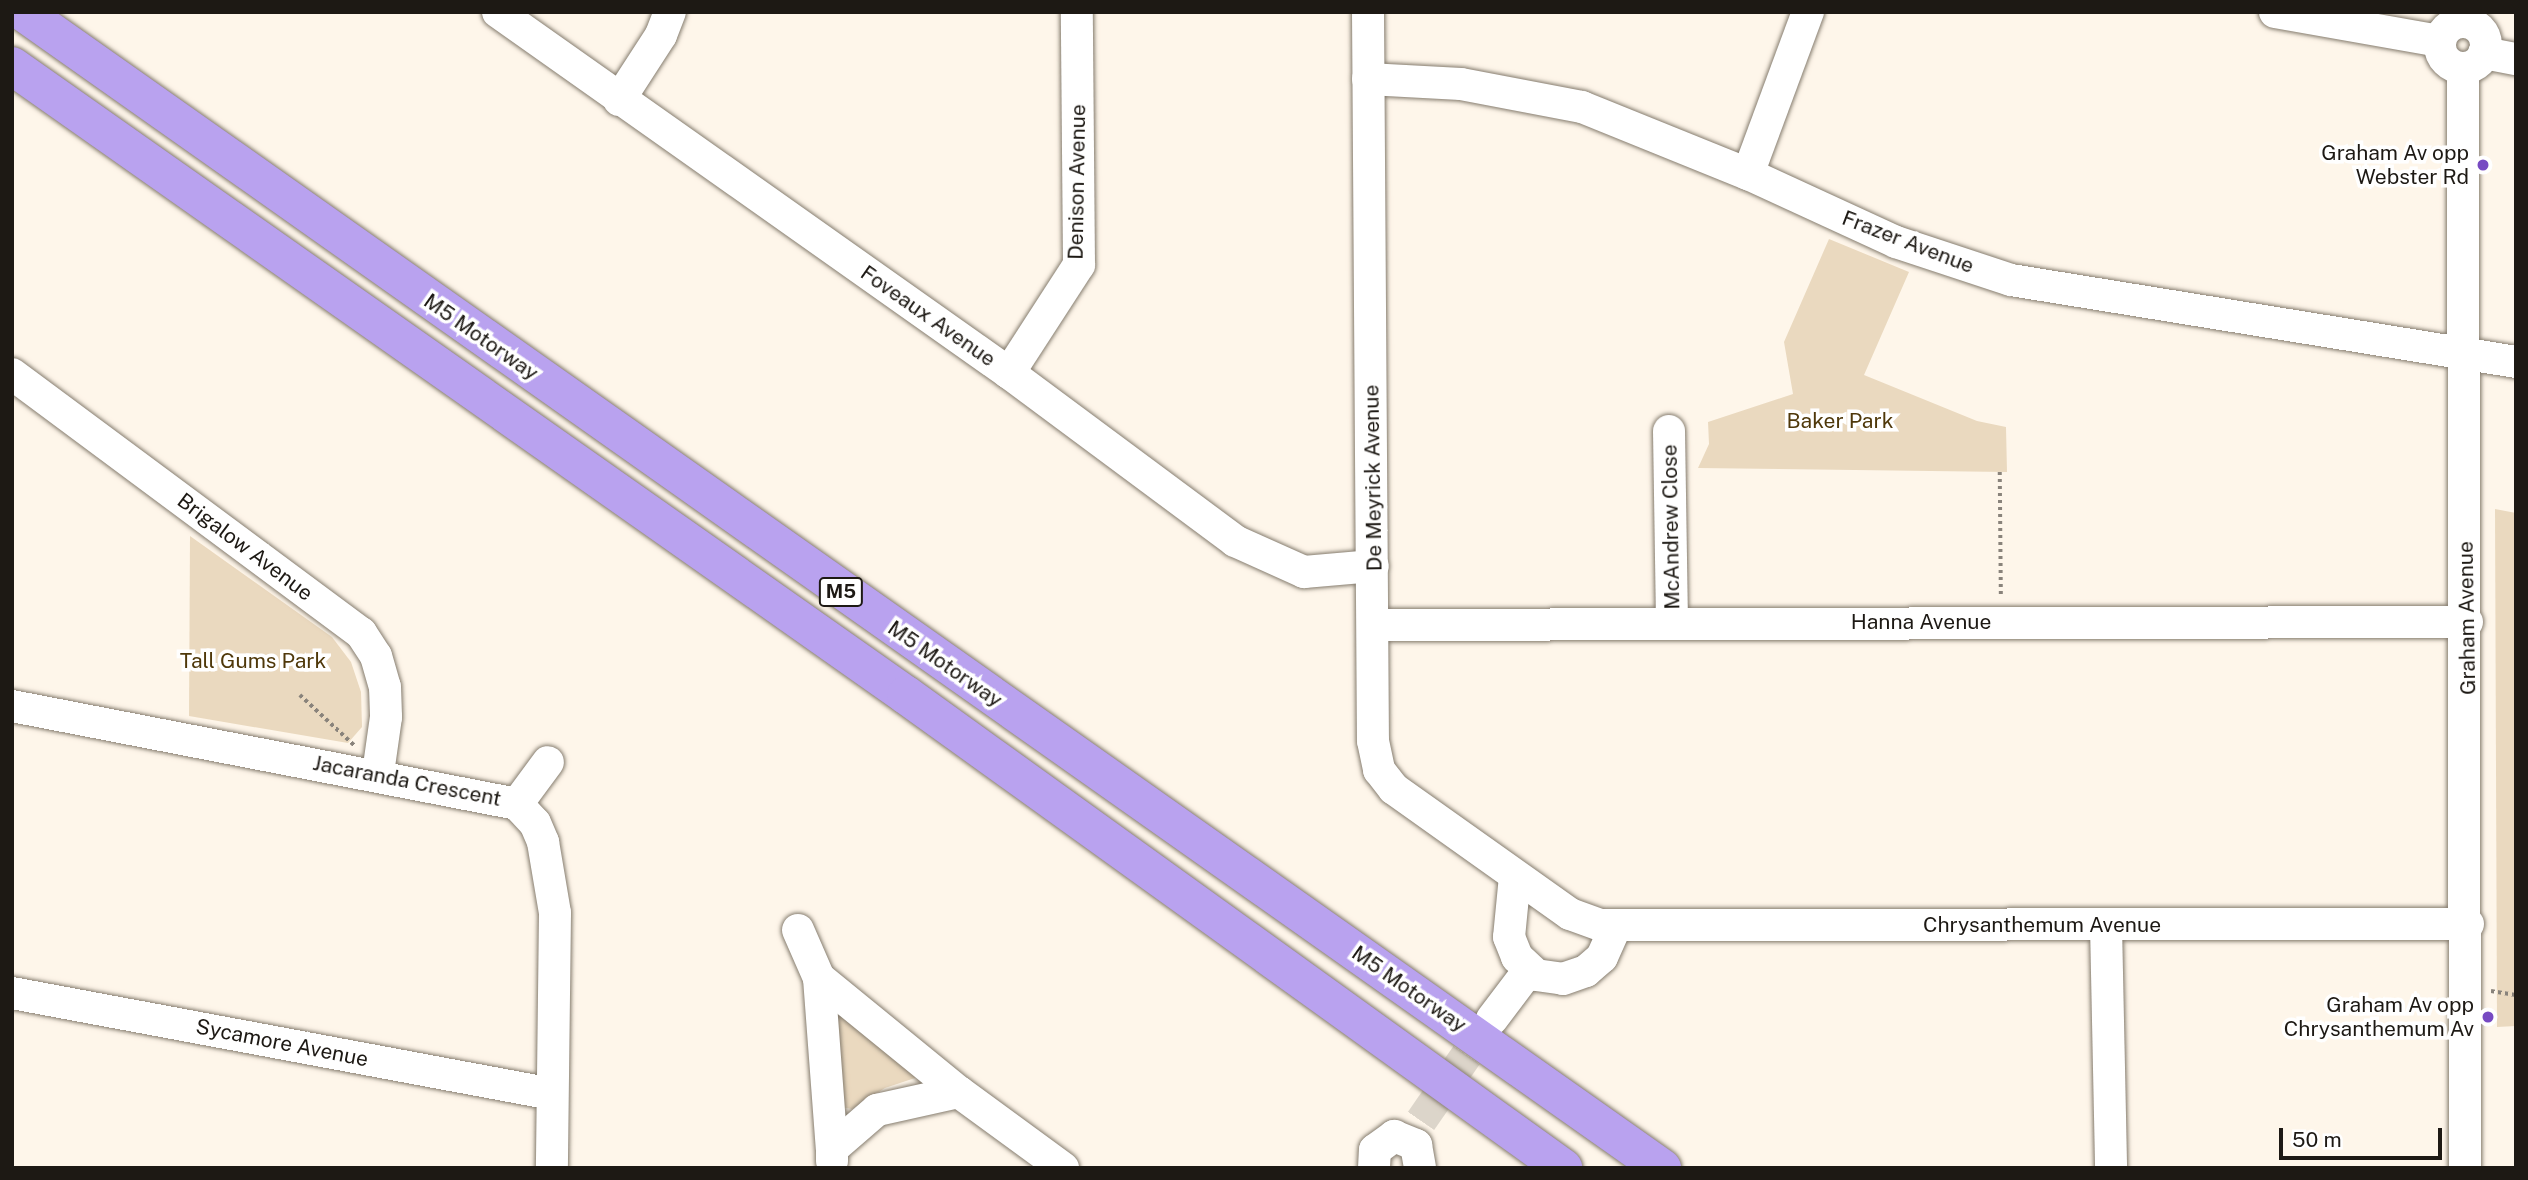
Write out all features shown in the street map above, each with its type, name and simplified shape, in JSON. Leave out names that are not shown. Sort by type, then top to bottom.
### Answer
[{"type":"highway","name":"M5 Motorway","points":[[23,12],[1662,1168]]},
{"type":"highway","name":"M5","points":[[12,66],[918,703],[1563,1168]]},
{"type":"street","name":"Foveaux Avenue","points":[[498,12],[1009,373],[1235,541],[1304,572],[1373,566]]},
{"type":"street","points":[[619,100],[661,36],[670,12]]},
{"type":"street","name":"Denison Avenue","points":[[1009,373],[1079,265],[1077,12]]},
{"type":"street","name":"De Meyrick Avenue","points":[[1368,12],[1375,625],[1373,741],[1379,770],[1394,789],[1570,914]]},
{"type":"street","points":[[1748,174],[1808,12]]},
{"type":"street","points":[[2275,12],[2455,25],[2445,60],[2516,59]]},
{"type":"street","name":"Graham Avenue","points":[[2465,1168],[2468,924],[2463,355],[2474,61]]},
{"type":"street","name":"Frazer Avenue","points":[[1368,79],[1461,84],[1582,107],[1748,174],[1896,242],[2011,280],[2516,362]]},
{"type":"street","name":"Brigalow Avenue","points":[[12,374],[360,633],[376,656],[385,687],[386,717],[378,773]]},
{"type":"street","name":"McAndrew Close","points":[[1669,431],[1672,623]]},
{"type":"street","name":"Hanna Avenue","points":[[1375,625],[2467,622]]},
{"type":"street","name":"Jacaranda Crescent","points":[[12,706],[378,773],[517,804],[535,823],[544,842],[555,913],[552,1168]]},
{"type":"street","points":[[517,804],[548,762]]},
{"type":"street","points":[[1515,876],[1509,937],[1529,970],[1545,978],[1579,975],[1602,957],[1616,926]]},
{"type":"street","name":"Chrysanthemum Avenue","points":[[1570,914],[1592,924],[1616,926],[2468,924]]},
{"type":"street","points":[[2106,925],[2111,1168]]},
{"type":"street","points":[[798,930],[820,978],[832,1159]]},
{"type":"street","points":[[1492,1018],[1529,970]]},
{"type":"street","points":[[820,978],[959,1092],[1063,1168]]},
{"type":"street","name":"Sycamore Avenue","points":[[12,993],[552,1094]]},
{"type":"street","points":[[832,1159],[884,1107],[959,1092]]},
{"type":"street","points":[[1374,1168],[1373,1158],[1380,1143],[1394,1136],[1417,1143]]},
{"type":"path","points":[[2000,472],[2001,622]]},
{"type":"path","points":[[300,695],[335,724],[378,773]]},
{"type":"path","points":[[2491,981],[2491,992],[2516,995]]},
{"type":"green space","name":"Baker Park","points":[[1829,239],[1909,272],[1864,375],[1977,421],[2006,427],[2007,472],[1698,468],[1709,444],[1708,422],[1793,394],[1784,342]]},
{"type":"green space","points":[[2495,509],[2516,513],[2516,1026],[2497,1027]]},
{"type":"green space","name":"Tall Gums Park","points":[[190,536],[332,637],[351,662],[361,692],[362,727],[348,743],[189,716]]},
{"type":"green space","points":[[839,1008],[915,1070],[915,1078],[885,1088],[852,1109],[841,1107],[833,1027]]},
{"type":"tunnel","points":[[1421,1121],[1491,1020]]},
{"type":"place","name":"Graham Av opp Webster Rd","points":[[2483,165]]},
{"type":"place","name":"Graham Av opp Chrysanthemum Av","points":[[2488,1017]]}]
